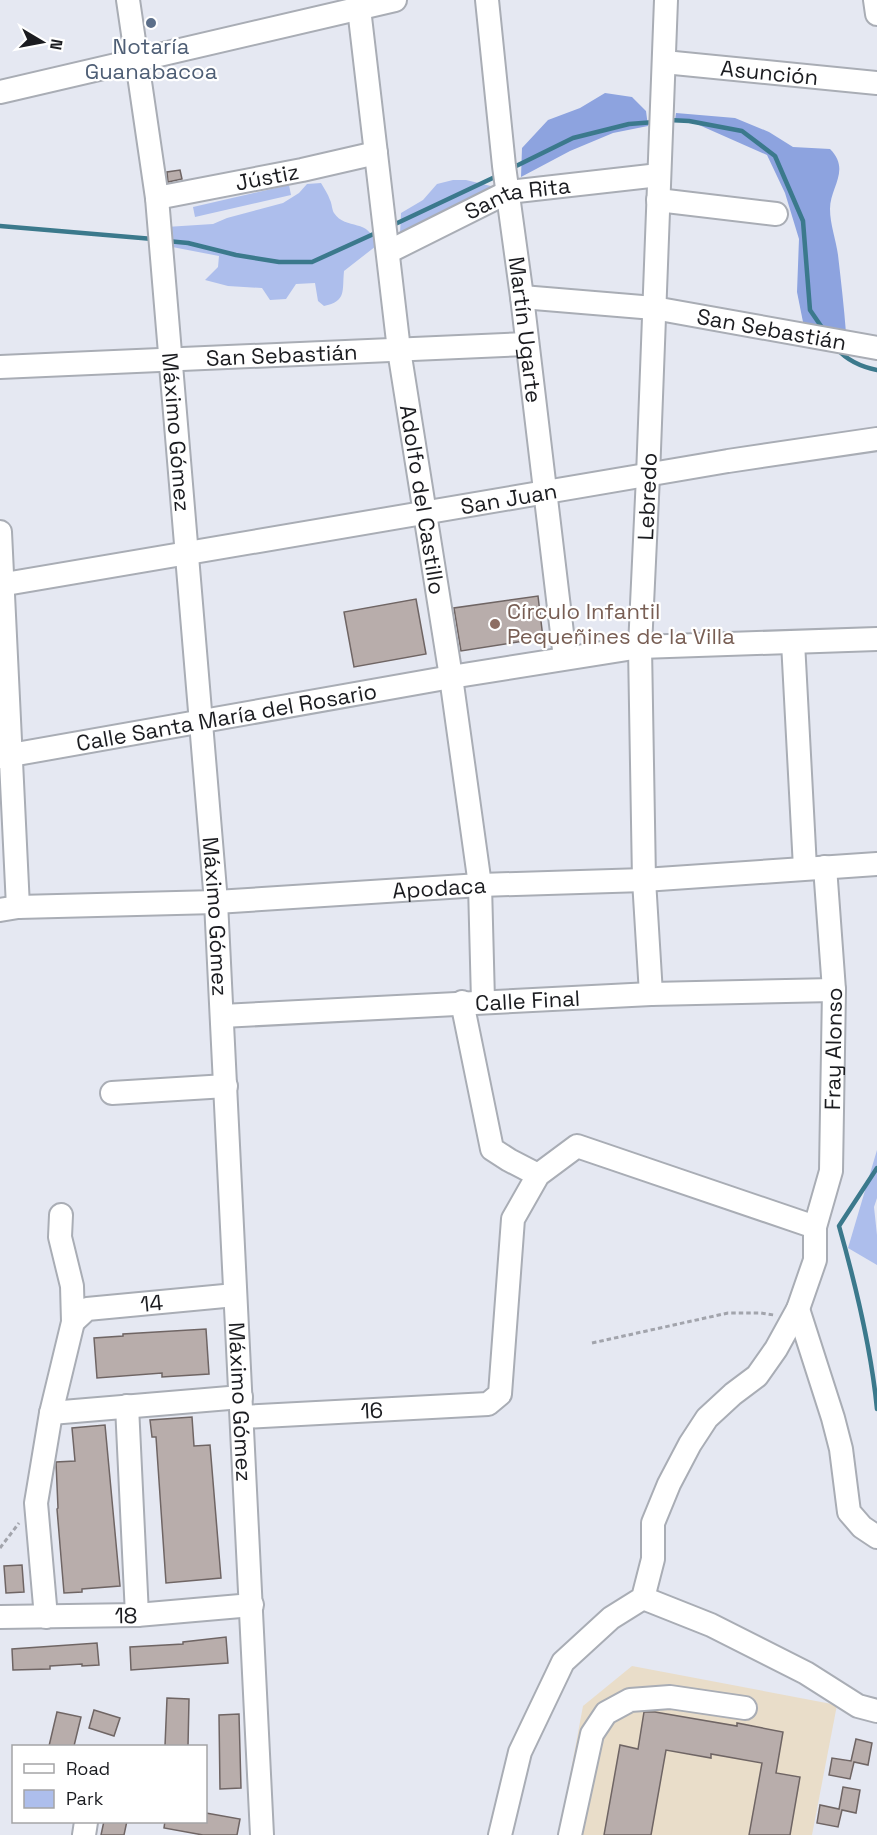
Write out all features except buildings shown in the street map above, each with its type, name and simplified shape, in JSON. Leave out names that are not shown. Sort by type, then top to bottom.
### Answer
[{"type":"street","name":"Máximo Gómez","points":[[128,0],[157,198],[216,902],[262,1835]]},
{"type":"street","points":[[0,92],[136,62],[359,4],[395,0]]},
{"type":"street","name":"Martín Ugarte","points":[[487,0],[506,180],[565,658]]},
{"type":"street","name":"Lebredo","points":[[651,994],[644,880],[640,647],[666,0]]},
{"type":"street","points":[[875,0],[877,14]]},
{"type":"street","name":"Adolfo del Castillo","points":[[359,4],[399,350],[451,677],[480,885],[472,1001],[492,1149],[538,1175]]},
{"type":"street","name":"Asunción","points":[[664,62],[877,83]]},
{"type":"street","name":"Jústiz","points":[[157,198],[376,153]]},
{"type":"street","name":"Santa Rita","points":[[388,248],[506,180],[659,175]]},
{"type":"street","points":[[658,200],[776,214]]},
{"type":"street","name":"San Sebastián","points":[[522,297],[654,308],[877,348]]},
{"type":"street","name":"San Sebastián","points":[[0,366],[527,344]]},
{"type":"street","name":"San Juan","points":[[1,585],[728,461],[877,440]]},
{"type":"street","points":[[0,532],[9,909]]},
{"type":"street","name":"Calle Santa María del Rosario","points":[[6,756],[451,677],[640,647],[877,639]]},
{"type":"street","name":"Fray Alonso","points":[[643,1598],[653,1558],[653,1523],[669,1484],[690,1444],[707,1418],[757,1376],[796,1314],[815,1260],[815,1227],[831,1171],[834,990],[815,867],[793,642]]},
{"type":"street","name":"Apodaca","points":[[9,909],[216,902],[480,885],[644,880],[877,864]]},
{"type":"street","name":"Calle Final","points":[[222,1016],[472,1001],[834,990]]},
{"type":"street","points":[[112,1093],[226,1086]]},
{"type":"street","points":[[538,1175],[577,1146],[815,1227]]},
{"type":"street","name":"16","points":[[51,1413],[127,1406],[488,1404],[500,1394],[513,1220],[538,1175]]},
{"type":"street","points":[[46,1617],[36,1503],[51,1413],[73,1322],[72,1286],[60,1237],[61,1215]]},
{"type":"street","name":"14","points":[[73,1322],[87,1309],[236,1295]]},
{"type":"street","points":[[796,1314],[834,1418],[841,1449],[849,1512],[862,1527],[877,1537]]},
{"type":"street","points":[[127,1406],[137,1615]]},
{"type":"street","points":[[500,1835],[520,1752],[563,1662],[611,1618],[643,1598],[711,1625],[806,1673],[868,1708]]},
{"type":"street","name":"18","points":[[0,1617],[137,1615],[252,1605]]},
{"type":"street","points":[[570,1835],[592,1734],[606,1713],[630,1700],[670,1697],[746,1708]]},
{"type":"path","points":[[592,1343],[729,1313],[796,1314]]},
{"type":"shaded area","points":[[605,93],[632,97],[646,111],[648,126],[613,133],[570,151],[521,177],[522,148],[548,120],[580,108]]},
{"type":"shaded area","points":[[676,113],[735,118],[769,132],[793,147],[830,149],[839,164],[830,215],[838,255],[846,333],[804,327],[797,292],[799,239],[785,193],[767,155],[690,121],[675,120]]},
{"type":"shaded area","points":[[632,1666],[837,1705],[812,1835],[559,1835],[583,1706]]},
{"type":"green space","points":[[466,180],[499,188],[400,234],[401,213],[423,200],[437,184]]},
{"type":"green space","points":[[321,183],[334,213],[345,222],[369,231],[376,246],[344,271],[342,294],[337,301],[331,304],[324,306],[318,301],[315,283],[296,284],[286,299],[270,300],[262,288],[228,286],[205,280],[218,267],[219,256],[167,246],[166,227],[213,224],[283,203],[299,193],[307,184]]},
{"type":"green space","points":[[289,185],[291,195],[195,217],[193,207]]},
{"type":"green space","points":[[877,1150],[877,1198],[874,1207],[877,1265],[848,1248]]},
{"type":"waterway","points":[[669,120],[689,121],[742,131],[775,156],[803,221],[810,310],[823,329]]},
{"type":"waterway","points":[[510,169],[573,138],[629,124],[655,122]]},
{"type":"waterway","points":[[391,226],[497,176]]},
{"type":"waterway","points":[[0,226],[153,239]]},
{"type":"waterway","points":[[167,241],[188,243],[236,255],[279,262],[312,262],[378,232]]},
{"type":"waterway","points":[[837,349],[855,362],[877,370]]},
{"type":"waterway","points":[[877,1168],[839,1226],[862,1317],[877,1409]]},
{"type":"place","name":"Notaría Guanabacoa","points":[[151,23]]},
{"type":"place","name":"Círculo Infantil Pequeñines de la Villa","points":[[495,624]]}]
